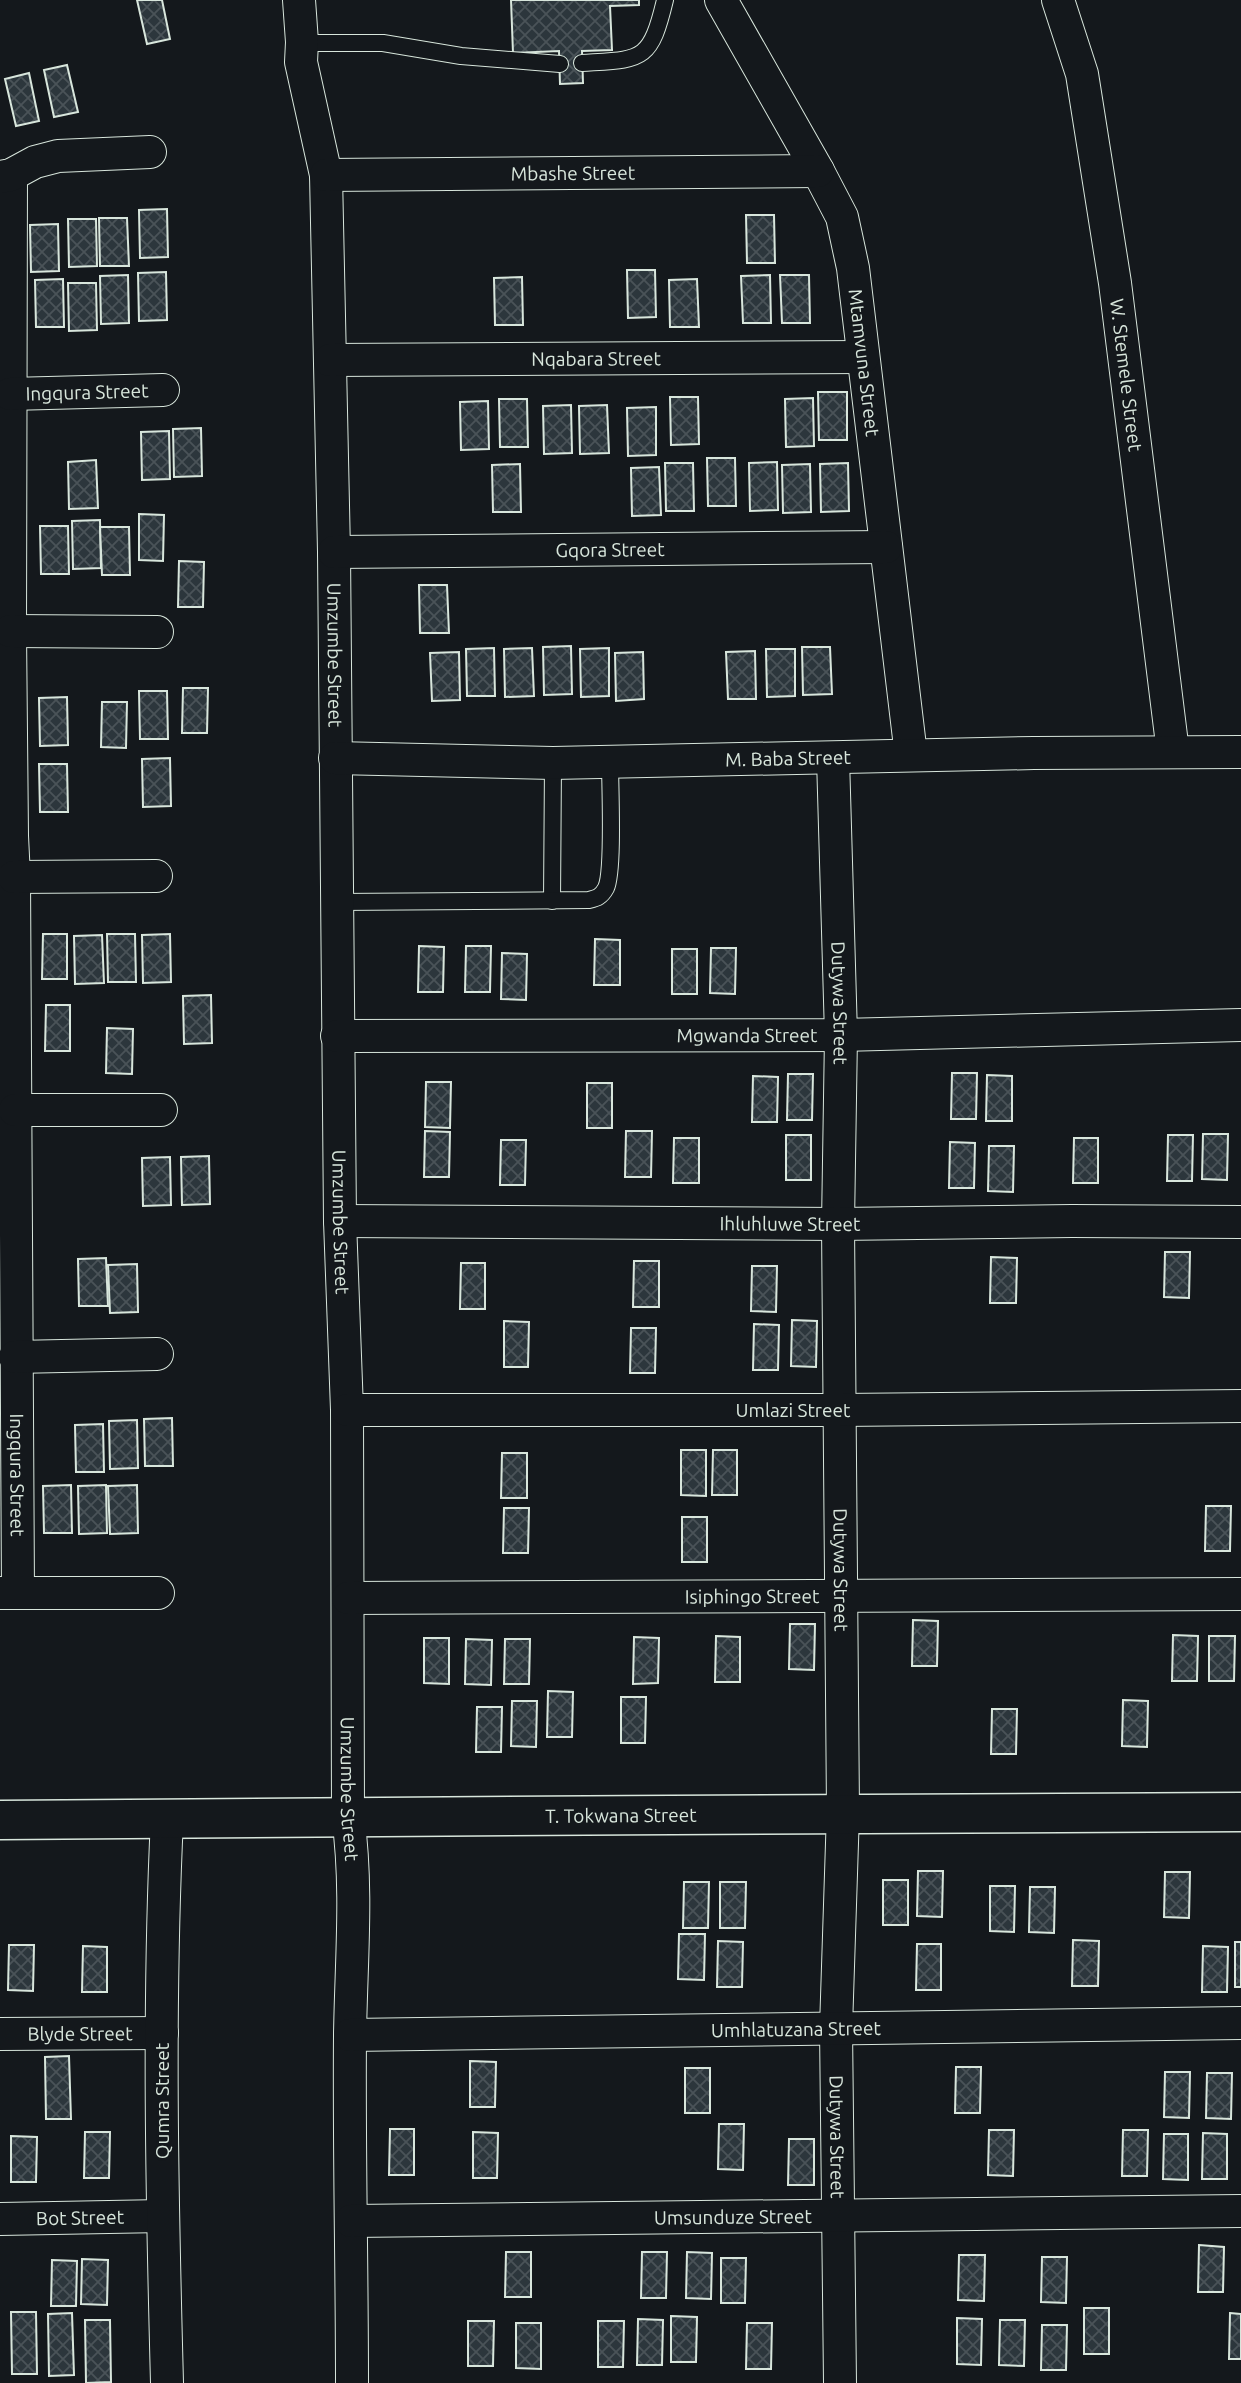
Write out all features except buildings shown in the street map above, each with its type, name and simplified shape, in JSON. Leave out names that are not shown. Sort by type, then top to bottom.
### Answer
[{"type":"street","name":"Umzumbe Street","points":[[276,0],[298,49],[326,176],[334,552],[340,1221],[347,1410],[348,1817],[355,1890],[351,2035],[352,2383]]},
{"type":"street","name":"Umzumbe Street","points":[[298,49],[299,0]]},
{"type":"street","name":"Mtamvuna Street","points":[[722,0],[842,217],[853,268],[911,755]]},
{"type":"street","name":"W. Stemele Street","points":[[1058,0],[1082,74],[1115,283],[1173,752]]},
{"type":"street","name":"Ingqura Street","points":[[150,152],[58,156],[35,162],[5,176],[10,394],[5,462],[6,836],[14,877],[8,1021],[15,1110],[8,1211],[16,1357],[8,1400],[9,1592],[158,1592]]},
{"type":"street","name":"Mbashe Street","points":[[326,176],[818,171]]},
{"type":"street","name":"Nqabara Street","points":[[330,360],[863,357]]},
{"type":"street","name":"Ingqura Street","points":[[10,394],[163,390]]},
{"type":"street","name":"Gqora Street","points":[[334,552],[886,547]]},
{"type":"street","points":[[7,642],[157,632]]},
{"type":"street","name":"M. Baba Street","points":[[335,758],[553,763],[911,755],[1241,752]]},
{"type":"street","name":"Dutywa Street","points":[[833,758],[841,1035],[838,1224],[843,1812],[836,2028],[840,2383]]},
{"type":"street","points":[[14,877],[156,876]]},
{"type":"street","name":"Mgwanda Street","points":[[337,1037],[841,1035],[1241,1025]]},
{"type":"street","points":[[15,1110],[161,1110]]},
{"type":"street","name":"Ihluhluwe Street","points":[[340,1221],[838,1224],[1241,1222]]},
{"type":"street","points":[[16,1357],[157,1354]]},
{"type":"street","name":"Umlazi Street","points":[[347,1410],[840,1410],[1241,1406]]},
{"type":"street","name":"Isiphingo Street","points":[[348,1598],[1241,1594]]},
{"type":"street","name":"T. Tokwana Street","points":[[0,1819],[843,1812],[1241,1812]]},
{"type":"street","name":"Qumra Street","points":[[167,1819],[162,2033],[167,2383]]},
{"type":"street","name":"Umhlatuzana Street","points":[[351,2035],[1241,2023]]},
{"type":"street","name":"Blyde Street","points":[[0,2034],[162,2033]]},
{"type":"street","name":"Umsunduze Street","points":[[351,2221],[1241,2211]]},
{"type":"street","name":"Bot Street","points":[[0,2220],[163,2216]]},
{"type":"lane","points":[[582,63],[639,57],[648,48],[659,25],[664,0]]},
{"type":"lane","points":[[298,49],[383,43],[461,56],[560,64]]},
{"type":"lane","points":[[337,902],[589,901],[600,897],[607,886],[610,856],[610,762]]},
{"type":"lane","points":[[552,901],[553,763]]}]
